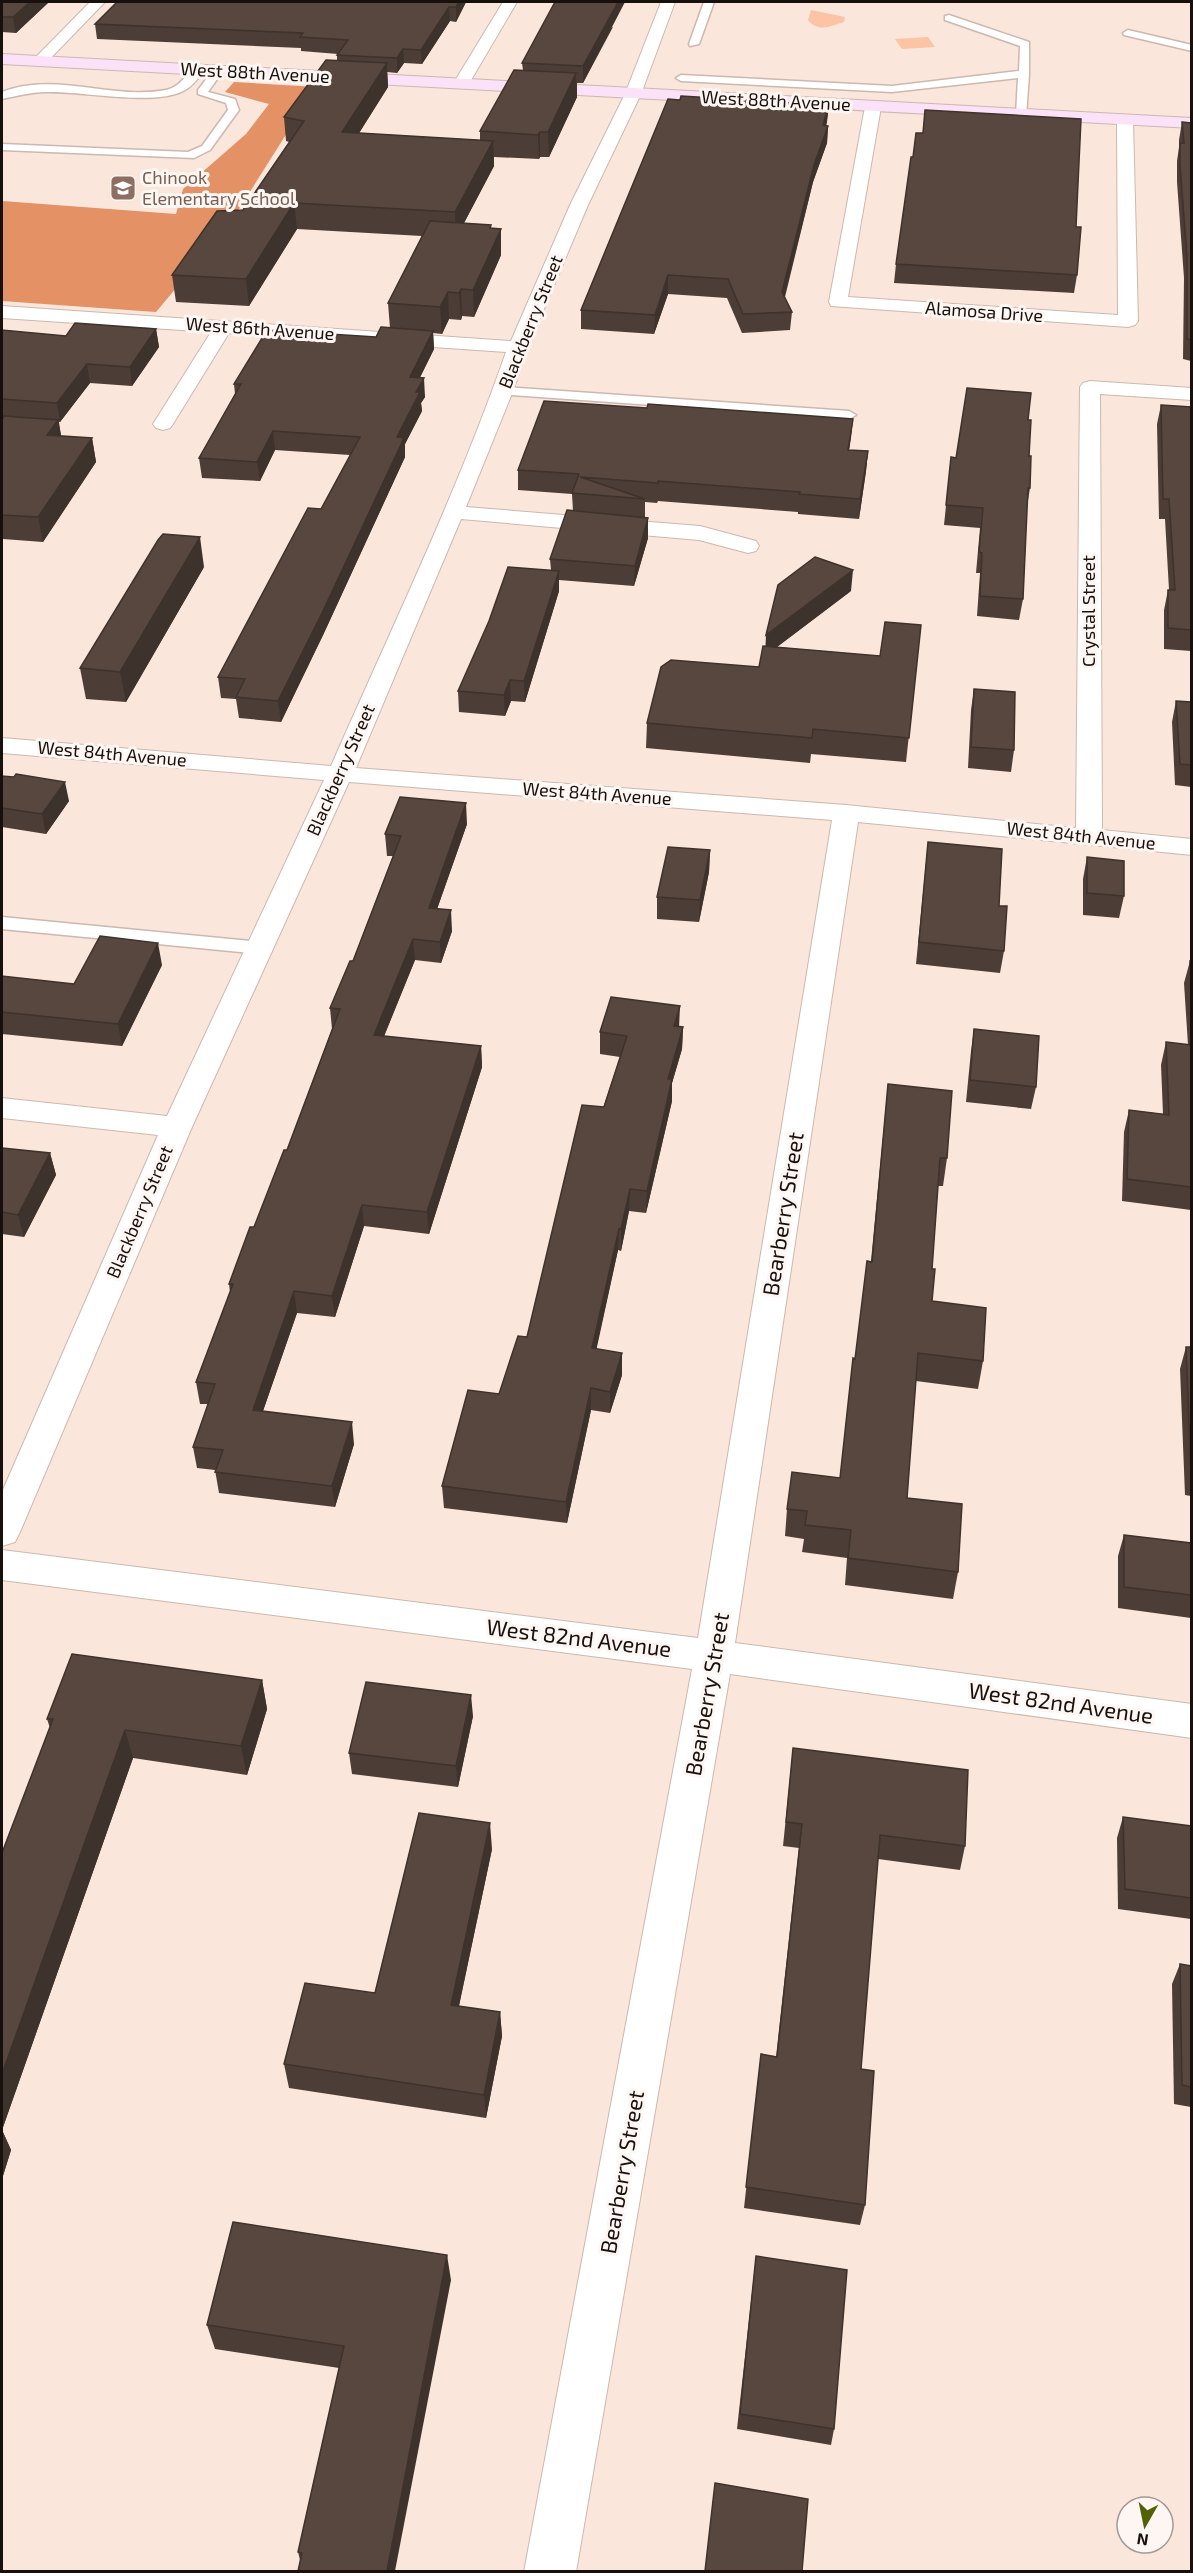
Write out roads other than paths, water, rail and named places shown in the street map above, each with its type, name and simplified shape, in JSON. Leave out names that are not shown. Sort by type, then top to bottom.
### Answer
[{"type":"street","points":[[40,61],[98,2]]},
{"type":"street","points":[[461,84],[510,2]]},
{"type":"street","name":"Blackberry Street","points":[[2,1532],[177,1127],[340,774],[453,512],[503,391],[518,347],[579,205],[633,94],[668,2]]},
{"type":"street","name":"West 88th Avenue","points":[[2,59],[194,75],[218,71],[1191,123]]},
{"type":"street","name":"Alamosa Drive","points":[[873,107],[838,302],[1128,321],[1125,120]]},
{"type":"street","name":"West 86th Avenue","points":[[2,312],[518,347]]},
{"type":"street","points":[[163,424],[224,326]]},
{"type":"street","name":"Crystal Street","points":[[1089,835],[1090,387],[1191,394]]},
{"type":"street","points":[[453,512],[700,533],[748,546]]},
{"type":"street","name":"West 84th Avenue","points":[[2,745],[846,813],[1089,835],[1191,847]]},
{"type":"street","name":"Bearberry Street","points":[[550,2571],[714,1656],[846,813]]},
{"type":"street","points":[[2,1108],[177,1127]]},
{"type":"street","name":"West 82nd Avenue","points":[[2,1565],[714,1656],[1191,1721]]},
{"type":"lane","points":[[694,44],[709,2]]},
{"type":"lane","points":[[949,18],[1025,44],[1022,115]]},
{"type":"lane","points":[[1128,33],[1191,48]]},
{"type":"lane","points":[[2,147],[190,156],[206,148],[234,110],[231,101],[203,94],[203,90],[218,71]]},
{"type":"lane","points":[[681,78],[892,89],[1024,74]]},
{"type":"lane","points":[[2,96],[16,90],[36,88],[147,94],[169,93],[181,89],[194,75]]},
{"type":"lane","points":[[736,99],[742,81]]},
{"type":"lane","points":[[503,391],[849,415]]},
{"type":"lane","points":[[2,922],[260,948]]},
{"type":"place","name":"Chinook Elementary School","points":[[123,188]]}]
